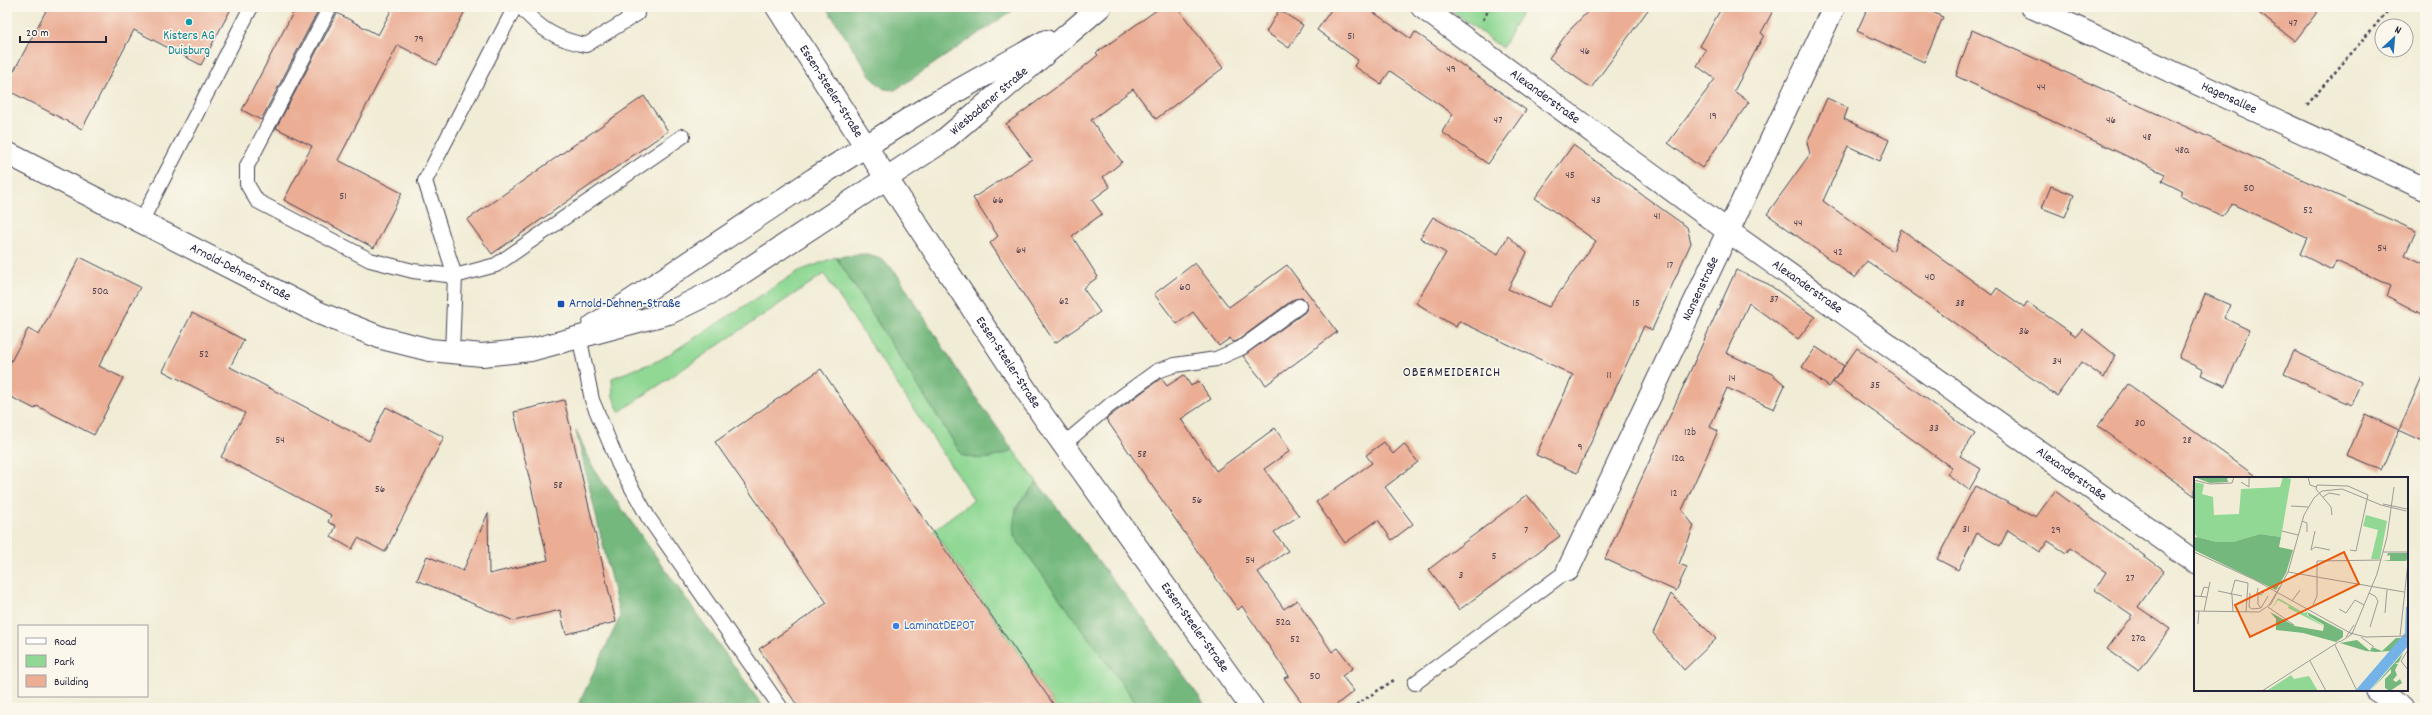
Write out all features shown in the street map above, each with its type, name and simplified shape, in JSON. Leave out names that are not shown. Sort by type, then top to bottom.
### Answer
[{"type":"street","name":"Essen-Steeler-Straße","points":[[777,7],[886,178],[1064,444],[1252,708]]},
{"type":"street","name":"Alexanderstraße","points":[[1422,7],[1728,231],[2194,561]]},
{"type":"street","name":"Nansenstraße","points":[[1568,570],[1834,7]]},
{"type":"street","name":"Hagensallee","points":[[2032,7],[2425,189]]},
{"type":"street","name":"Wiesbadener Straße","points":[[866,147],[924,110],[1094,12]]},
{"type":"street","name":"Wiesbadener Straße","points":[[886,178],[961,127],[1094,12]]},
{"type":"street","name":"Arnold-Dehnen-Straße","points":[[579,335],[866,147]]},
{"type":"street","name":"Arnold-Dehnen-Straße","points":[[7,153],[319,313],[382,338],[430,350],[482,355],[531,350],[579,335],[669,312],[718,289],[886,178]]},
{"type":"street","points":[[2377,691],[2402,708]]},
{"type":"lane","points":[[141,222],[251,7]]},
{"type":"lane","points":[[330,7],[247,166],[247,184],[257,201],[370,260],[413,271],[455,276],[496,265],[682,136]]},
{"type":"lane","points":[[452,352],[455,276],[425,181],[515,7]]},
{"type":"lane","points":[[521,7],[532,21],[564,41],[586,46],[637,14]]},
{"type":"lane","points":[[1064,444],[1110,405],[1157,371],[1175,365],[1216,359],[1241,348],[1300,306]]},
{"type":"lane","points":[[579,335],[592,400],[619,465],[641,504],[781,708]]},
{"type":"lane","points":[[1415,683],[1568,570]]},
{"type":"path","points":[[2289,125],[2391,7]]},
{"type":"path","points":[[1351,708],[1392,680],[1415,683]]},
{"type":"green space","points":[[826,7],[1018,7],[895,90],[884,89],[872,78]]},
{"type":"green space","points":[[1447,7],[1525,7],[1502,48]]},
{"type":"green space","points":[[864,254],[881,259],[895,271],[961,376],[1013,450],[983,459],[962,455],[836,257]]},
{"type":"green space","points":[[836,257],[962,455],[982,459],[1013,450],[1037,482],[1016,507],[1014,536],[1140,708],[1056,708],[933,530],[974,500],[824,274],[619,412],[613,396],[612,378],[660,360],[799,271]]},
{"type":"green space","points":[[576,431],[595,471],[764,708],[577,708],[620,617]]},
{"type":"green space","points":[[1037,482],[1148,625],[1207,708],[1140,708],[1014,536],[1014,519],[1018,506]]},
{"type":"building","points":[[48,7],[232,7],[201,65],[134,30],[82,129],[7,90],[7,84]]},
{"type":"building","points":[[296,7],[320,7],[261,120],[242,110]]},
{"type":"building","points":[[393,7],[467,7],[437,65],[398,45],[338,160],[402,193],[374,248],[284,200],[312,146],[276,128],[337,13],[378,35]]},
{"type":"building","points":[[1161,7],[1177,7],[1223,68],[1156,119],[1133,89],[1091,120],[1122,162],[1103,177],[1110,187],[1092,200],[1102,214],[1072,236],[1098,277],[1083,288],[1100,312],[1055,343],[990,243],[998,236],[973,198],[1032,159],[1006,124],[1080,70],[1098,55],[1096,53]]},
{"type":"building","points":[[1333,7],[1366,7],[1411,39],[1415,32],[1526,110],[1488,164],[1442,132],[1453,114],[1390,71],[1381,84],[1354,66],[1358,60],[1317,30]]},
{"type":"building","points":[[1592,7],[1650,7],[1591,88],[1549,58],[1568,32]]},
{"type":"building","points":[[1722,7],[1775,7],[1761,33],[1764,35],[1734,91],[1749,102],[1702,168],[1668,143],[1715,79],[1697,66],[1706,50],[1700,46]]},
{"type":"building","points":[[1868,7],[1922,7],[1943,17],[1924,62],[1857,31]]},
{"type":"building","points":[[2251,7],[2321,7],[2295,41]]},
{"type":"building","points":[[1279,10],[1303,25],[1289,48],[1266,32]]},
{"type":"building","points":[[1972,30],[2416,231],[2405,255],[2425,264],[2425,316],[2387,296],[2391,286],[2336,261],[2332,270],[2300,254],[2307,238],[2232,204],[2222,216],[2180,196],[2182,191],[2162,181],[2165,174],[1956,76]]},
{"type":"building","points":[[644,96],[668,131],[492,254],[467,220]]},
{"type":"building","points":[[1827,98],[1848,108],[1844,119],[1889,140],[1880,161],[1848,146],[1823,201],[1893,251],[1901,229],[1992,295],[1997,288],[2024,307],[2027,302],[2076,336],[2082,329],[2115,355],[2104,378],[2081,362],[2057,396],[1867,261],[1855,278],[1767,214],[1810,154],[1807,143]]},
{"type":"building","points":[[1573,145],[1687,227],[1691,243],[1652,330],[1644,326],[1577,473],[1536,455],[1573,375],[1459,321],[1456,327],[1416,303],[1446,253],[1420,238],[1433,217],[1498,254],[1508,236],[1527,253],[1508,289],[1549,307],[1596,241],[1535,198]]},
{"type":"building","points":[[2051,186],[2074,195],[2065,217],[2042,208]]},
{"type":"building","points":[[80,257],[140,287],[99,366],[123,378],[94,435],[37,406],[35,409],[7,395],[7,369],[28,329],[39,335]]},
{"type":"building","points":[[1195,263],[1229,307],[1287,265],[1337,332],[1266,385],[1243,356],[1304,313],[1307,309],[1306,301],[1302,298],[1294,299],[1237,341],[1233,342],[1230,338],[1219,346],[1193,312],[1177,324],[1154,294]]},
{"type":"building","points":[[1736,270],[1768,284],[1815,317],[1798,339],[1749,303],[1726,353],[1772,374],[1785,385],[1774,409],[1727,388],[1710,427],[1718,431],[1682,510],[1694,526],[1679,564],[1687,567],[1676,591],[1605,559]]},
{"type":"building","points":[[2205,294],[2230,305],[2224,318],[2249,330],[2226,386],[2201,375],[2203,370],[2179,358]]},
{"type":"building","points":[[192,313],[244,340],[230,367],[369,441],[386,407],[444,437],[385,552],[358,538],[352,549],[331,537],[336,526],[328,522],[331,515],[221,457],[245,413],[163,371]]},
{"type":"building","points":[[1816,347],[1844,366],[1829,387],[1802,367]]},
{"type":"building","points":[[1857,348],[1975,434],[1960,456],[1981,469],[1969,490],[1947,474],[1952,468],[1833,382]]},
{"type":"building","points":[[2294,351],[2361,382],[2351,405],[2284,374]]},
{"type":"building","points":[[821,369],[1056,708],[799,708],[759,649],[827,603],[715,442]]},
{"type":"building","points":[[2425,370],[2425,442],[2399,430]]},
{"type":"building","points":[[1184,375],[1191,386],[1198,381],[1211,399],[1181,419],[1216,471],[1275,428],[1290,451],[1264,469],[1299,516],[1274,532],[1288,551],[1258,572],[1284,609],[1297,600],[1332,652],[1338,648],[1353,668],[1342,676],[1354,691],[1332,708],[1306,708],[1284,678],[1289,676],[1242,606],[1238,610],[1106,419],[1161,378],[1167,386]]},
{"type":"building","points":[[2128,384],[2257,477],[2194,477],[2194,495],[2098,426]]},
{"type":"building","points":[[564,400],[616,622],[566,634],[560,610],[514,621],[417,580],[427,556],[463,571],[488,513],[489,574],[548,560],[514,412]]},
{"type":"building","points":[[2365,414],[2399,430],[2381,470],[2347,456]]},
{"type":"building","points":[[1384,442],[1393,454],[1404,444],[1418,462],[1385,487],[1413,524],[1392,540],[1378,520],[1345,543],[1316,502],[1372,463],[1366,455]]},
{"type":"building","points":[[1975,486],[2036,517],[2055,491],[2164,570],[2138,607],[2170,629],[2139,671],[2107,649],[2132,615],[2095,590],[2106,572],[2070,548],[2066,553],[2048,541],[2040,552],[2008,530],[2000,546],[1977,533],[1958,570],[1937,559]]},
{"type":"building","points":[[1527,495],[1560,536],[1459,610],[1429,569]]},
{"type":"building","points":[[1671,594],[1716,639],[1684,670],[1653,633]]},
{"type":"place","name":"Kisters AG Duisburg","points":[[189,22]]},
{"type":"place","name":"Arnold-Dehnen-Straße","points":[[561,304]]},
{"type":"place","name":"LaminatDEPOT","points":[[896,626]]},
{"type":"district","name":"OBERMEIDERICH","points":[[1452,373]]}]
